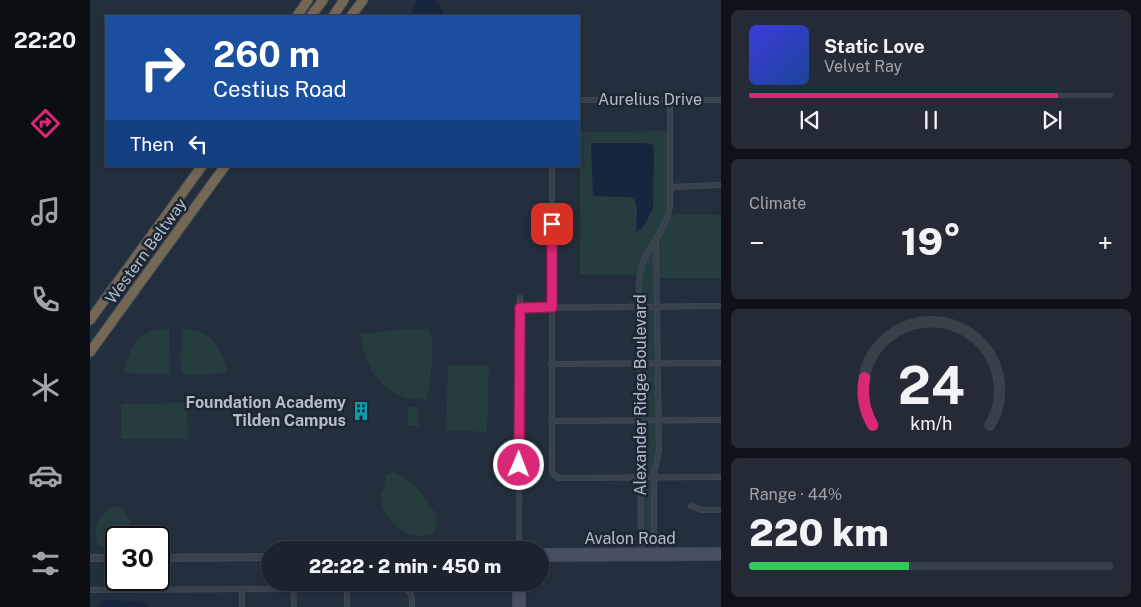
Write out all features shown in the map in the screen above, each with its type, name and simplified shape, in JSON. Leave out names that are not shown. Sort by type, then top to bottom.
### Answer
[{"type":"highway","points":[[298,15],[308,0]]},
{"type":"highway","points":[[312,15],[323,0]]},
{"type":"highway","points":[[334,15],[344,0]]},
{"type":"highway","points":[[352,15],[363,0]]},
{"type":"highway","points":[[177,201],[197,167]]},
{"type":"highway","name":"Western Beltway","points":[[90,320],[201,167]]},
{"type":"highway","name":"Western Beltway","points":[[90,352],[224,167]]},
{"type":"highway","points":[[196,206],[230,167]]},
{"type":"main road","name":"Avalon Road","points":[[654,555],[721,551]]},
{"type":"main road","name":"Avalon Road","points":[[549,557],[654,555],[721,557]]},
{"type":"main road","points":[[516,607],[519,591]]},
{"type":"main road","points":[[521,591],[522,607]]},
{"type":"street","name":"Alexander Ridge Boulevard","points":[[641,555],[639,281],[646,254],[667,221],[669,213],[670,99]]},
{"type":"street","name":"Aurelius Drive","points":[[580,100],[721,100]]},
{"type":"street","points":[[552,167],[551,468],[554,476],[559,478],[721,477]]},
{"type":"street","points":[[670,187],[721,185]]},
{"type":"street","name":"Alexander Ridge Boulevard","points":[[654,555],[654,477],[659,451],[656,237]]},
{"type":"street","points":[[519,541],[520,298]]},
{"type":"street","points":[[520,308],[721,306]]},
{"type":"street","points":[[552,364],[721,363]]},
{"type":"street","points":[[551,421],[721,420]]},
{"type":"street","points":[[691,506],[702,510],[721,510]]},
{"type":"street","points":[[170,558],[261,557]]},
{"type":"street","points":[[90,558],[105,558]]},
{"type":"street","points":[[242,589],[242,607]]},
{"type":"street","points":[[90,590],[261,589]]},
{"type":"street","points":[[294,591],[294,607]]},
{"type":"street","points":[[347,591],[347,607]]},
{"type":"street","points":[[409,591],[411,593],[412,607]]},
{"type":"green space","points":[[668,131],[667,212],[643,257],[638,275],[580,274],[580,132]]},
{"type":"green space","points":[[672,214],[721,215],[721,278],[660,278],[659,239]]},
{"type":"green space","points":[[652,249],[656,250],[656,300],[649,304],[642,301],[641,287],[644,268]]},
{"type":"green space","points":[[651,309],[656,313],[657,355],[655,359],[648,361],[642,356],[641,315],[644,311]]},
{"type":"green space","points":[[169,328],[170,374],[124,373],[129,355],[143,335]]},
{"type":"green space","points":[[183,329],[201,332],[214,341],[222,354],[227,372],[200,375],[182,374],[180,359]]},
{"type":"green space","points":[[405,329],[428,329],[431,336],[433,353],[427,400],[407,398],[388,389],[374,374],[365,355],[361,334]]},
{"type":"green space","points":[[448,365],[489,366],[487,432],[446,430]]},
{"type":"green space","points":[[651,366],[657,371],[657,414],[648,418],[642,412],[642,372],[645,367]]},
{"type":"green space","points":[[187,403],[188,439],[121,439],[121,404]]},
{"type":"green space","points":[[408,407],[419,407],[419,426],[408,426]]},
{"type":"green space","points":[[651,423],[657,427],[657,450],[651,474],[648,475],[644,474],[642,470],[642,429],[645,424]]},
{"type":"green space","points":[[393,472],[405,478],[417,488],[432,508],[436,519],[436,527],[433,534],[419,536],[405,532],[394,524],[386,513],[381,501],[381,495],[385,485],[385,476]]},
{"type":"green space","points":[[647,480],[652,484],[652,540],[650,544],[643,542],[642,485]]},
{"type":"green space","points":[[116,506],[125,512],[128,515],[130,526],[105,526],[105,548],[98,545],[96,527],[101,516],[110,508]]},
{"type":"water","points":[[418,0],[435,0],[444,15],[412,15],[413,8]]},
{"type":"water","points":[[591,143],[646,143],[652,144],[654,147],[653,209],[643,227],[636,233],[637,208],[634,199],[629,197],[593,196]]},
{"type":"water","points":[[102,601],[146,602],[149,607],[99,607]]},
{"type":"place","name":"Foundation Academy Tilden Campus","points":[[361,411]]},
{"type":"route","points":[[519,465],[520,308],[552,307],[552,224]]}]
